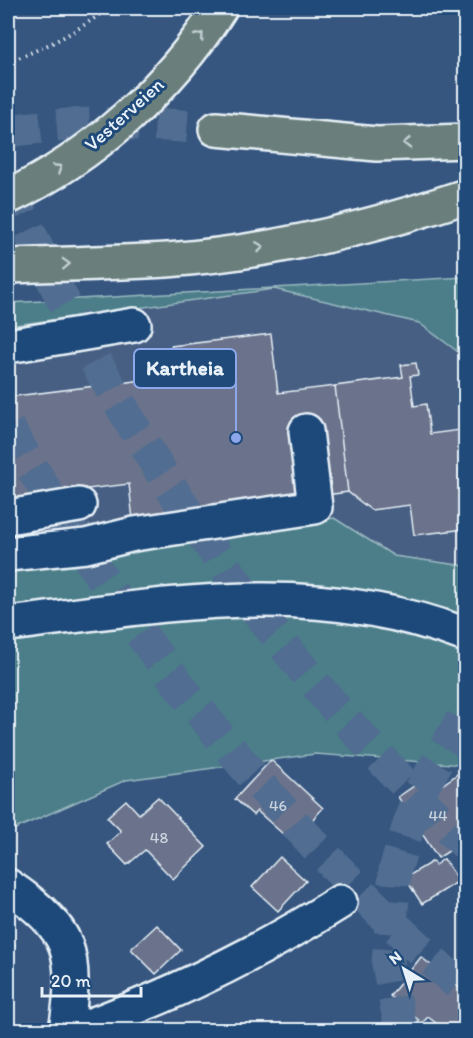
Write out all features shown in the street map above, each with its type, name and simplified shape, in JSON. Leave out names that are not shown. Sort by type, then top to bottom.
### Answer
[{"type":"highway","name":"Vesterveien","points":[[8,197],[79,155],[131,113],[172,70],[220,8]]},
{"type":"highway","points":[[216,129],[377,144],[465,141]]},
{"type":"highway","points":[[8,266],[169,260],[267,246],[346,232],[465,196]]},
{"type":"street","points":[[8,346],[134,326]]},
{"type":"street","points":[[8,554],[86,546],[134,534],[315,507],[306,431]]},
{"type":"street","points":[[8,517],[79,506]]},
{"type":"street","points":[[8,624],[182,602],[238,598],[281,599],[392,612],[465,635]]},
{"type":"street","points":[[8,886],[24,897],[47,919],[66,946],[70,975],[66,1030]]},
{"type":"street","points":[[78,1030],[133,1010],[299,928],[340,902]]},
{"type":"path","points":[[8,62],[50,45],[93,20],[108,8]]},
{"type":"shaded area","points":[[274,289],[419,323],[465,357],[465,566],[394,556],[334,518],[147,550],[117,523],[8,537],[8,326]]},
{"type":"green space","points":[[465,277],[465,357],[419,323],[274,289],[8,326],[8,303]]},
{"type":"green space","points":[[334,518],[394,556],[465,566],[465,765],[315,754],[126,780],[8,832],[8,537],[117,523],[147,550]]},
{"type":"building","points":[[271,334],[278,393],[335,386],[348,492],[133,520],[129,484],[11,498],[10,491],[8,491],[8,397],[175,376],[171,346]]},
{"type":"building","points":[[416,363],[418,375],[410,376],[414,406],[426,404],[430,434],[460,430],[466,475],[466,529],[414,535],[410,505],[371,510],[348,492],[335,386],[403,377],[401,365]]},
{"type":"building","points":[[271,760],[323,808],[292,842],[257,811],[253,815],[235,799]]},
{"type":"building","points":[[466,768],[466,810],[460,814],[466,822],[466,840],[438,858],[398,797],[433,773],[442,785]]},
{"type":"building","points":[[158,797],[206,847],[173,879],[145,850],[127,865],[107,844],[121,831],[107,817],[126,800],[139,814]]},
{"type":"building","points":[[280,857],[306,881],[278,911],[252,887]]},
{"type":"building","points":[[444,859],[459,881],[422,904],[405,878],[433,861],[435,865]]},
{"type":"building","points":[[157,925],[181,950],[156,974],[131,949]]},
{"type":"building","points":[[8,938],[15,945],[8,954]]},
{"type":"building","points":[[421,957],[466,993],[466,1030],[445,1030],[428,1017],[422,1023],[390,996]]},
{"type":"tunnel","points":[[8,131],[60,125],[112,124],[216,129]]},
{"type":"tunnel","points":[[8,186],[52,279],[99,368],[150,454],[204,538],[263,618],[326,696],[393,772],[466,845]]},
{"type":"tunnel","points":[[8,427],[105,582],[157,656],[213,728],[333,865],[466,991]]},
{"type":"tunnel","points":[[401,1030],[388,964],[395,870],[418,795],[466,713]]},
{"type":"place","name":"Kartheia","points":[[236,438]]}]
